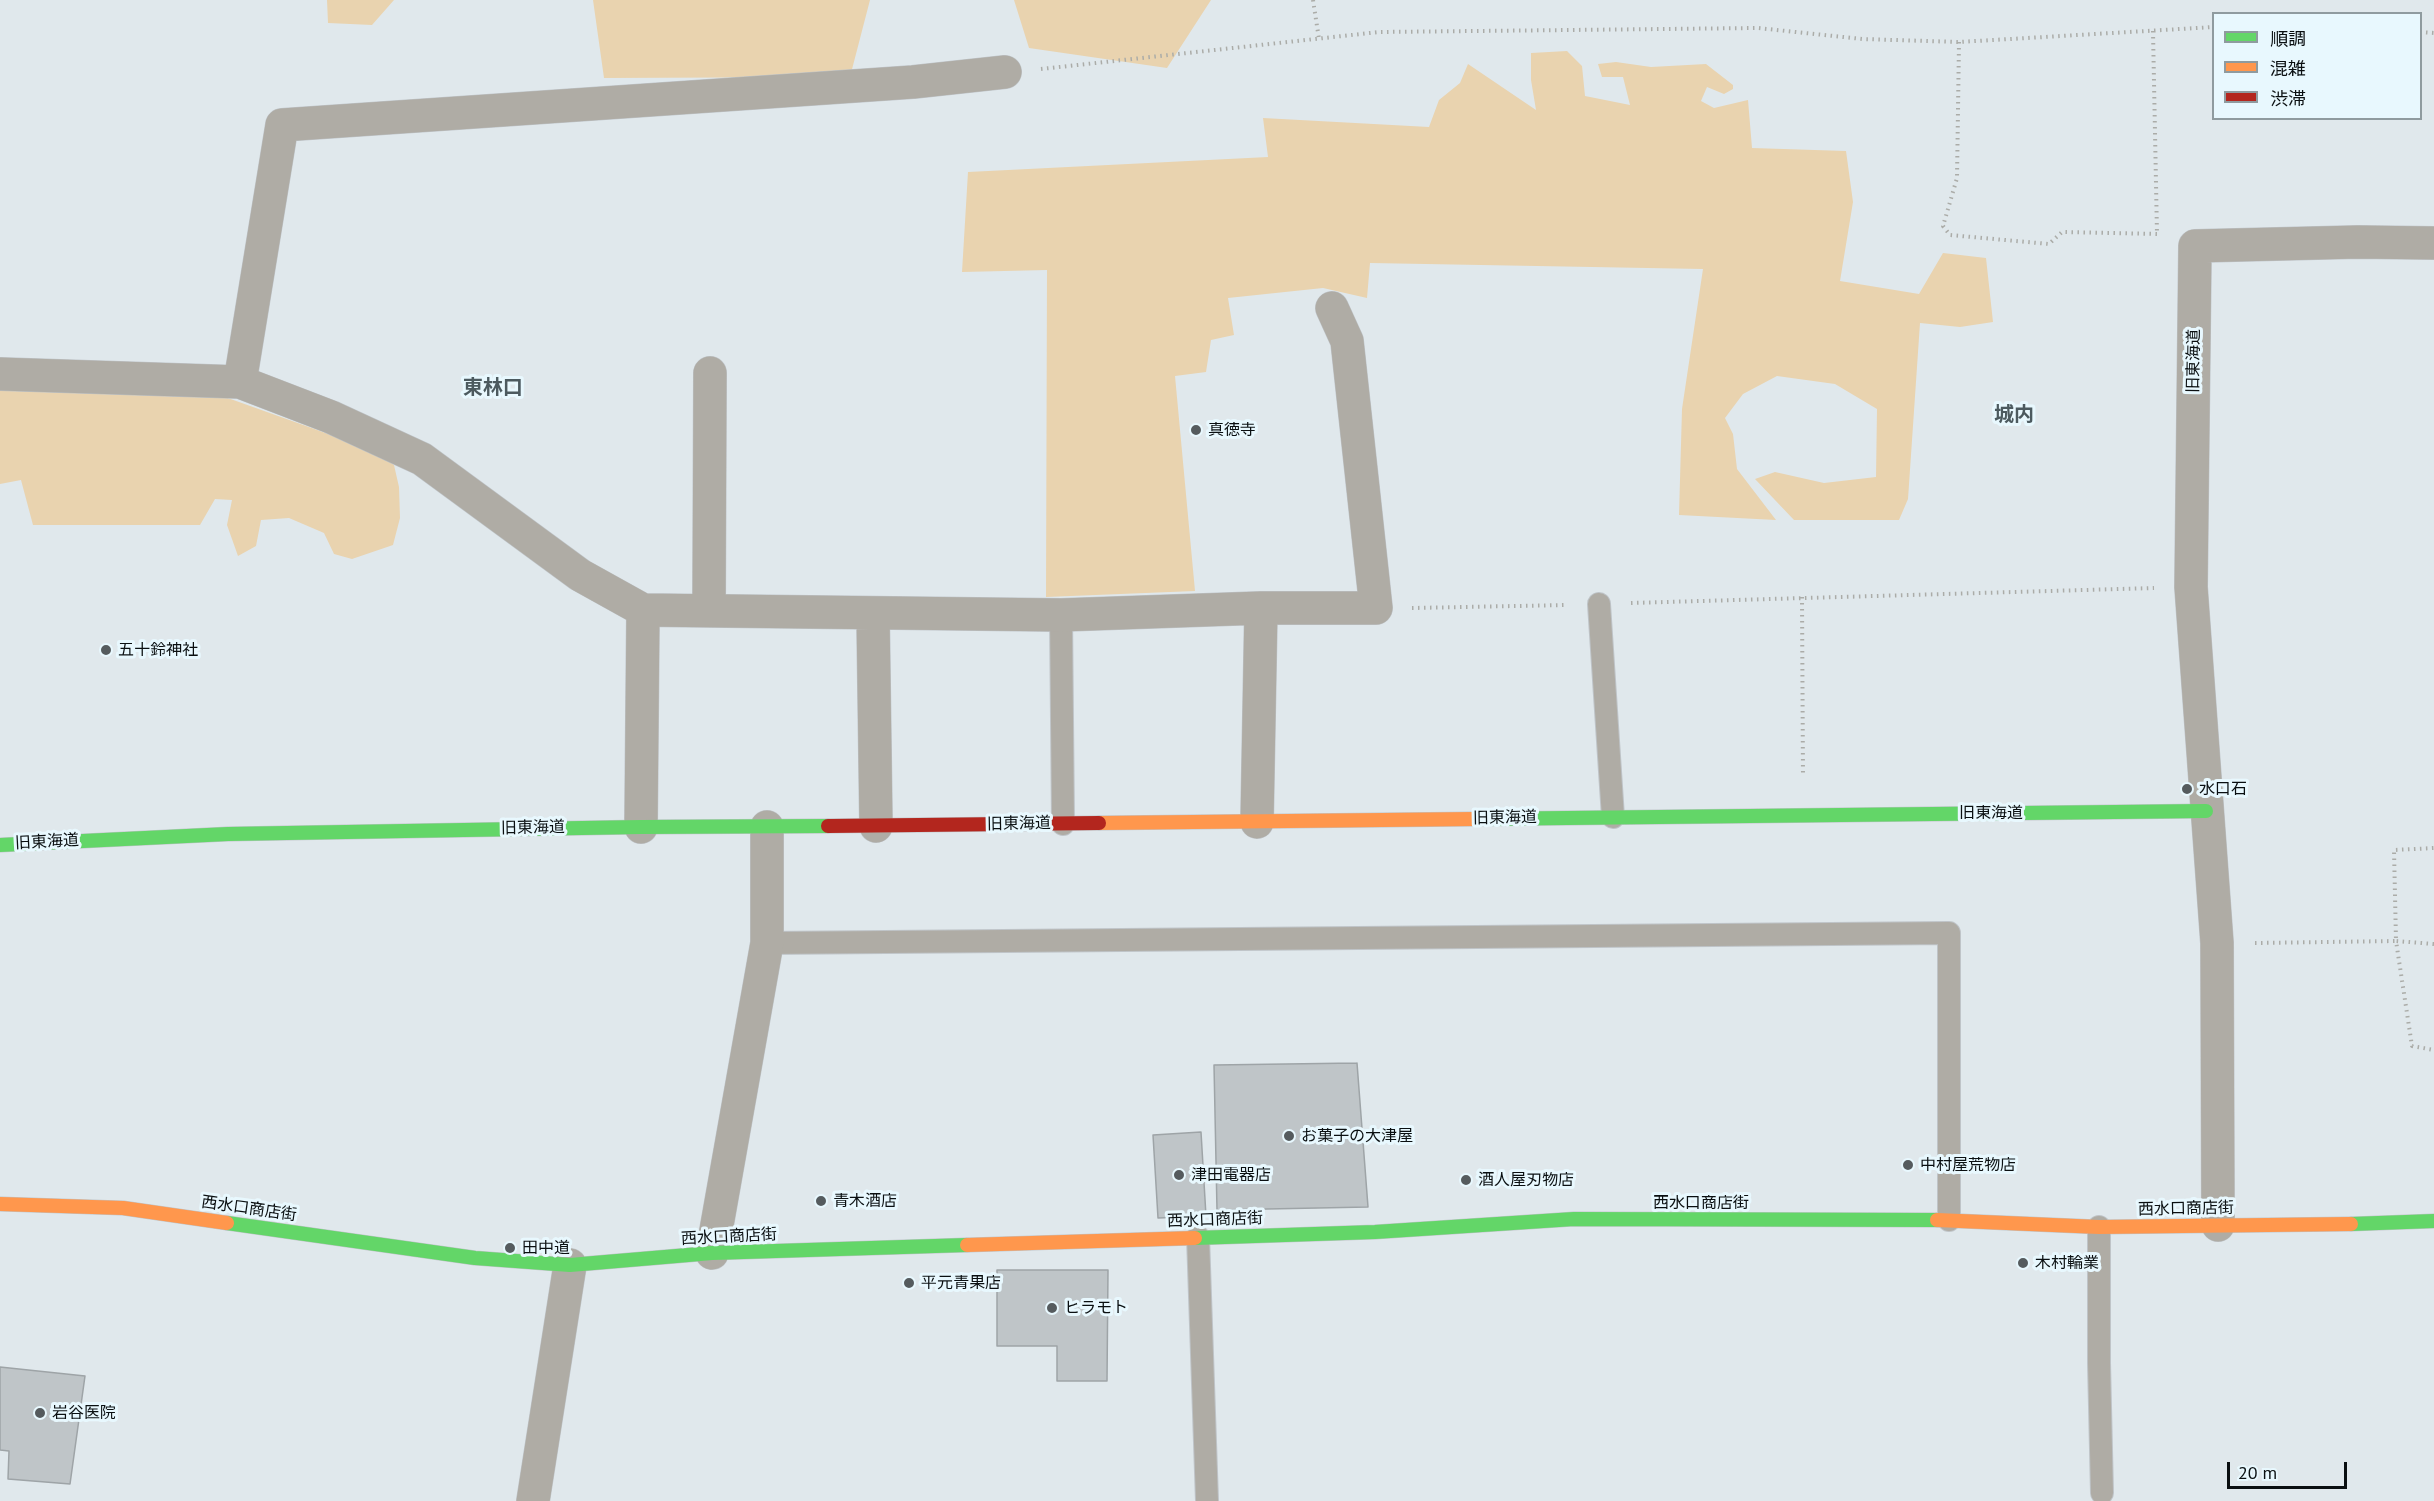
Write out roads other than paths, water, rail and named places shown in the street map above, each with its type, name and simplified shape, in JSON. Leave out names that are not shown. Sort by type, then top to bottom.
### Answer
[{"type":"street","points":[[240,382],[282,124],[913,82],[1005,72]]},
{"type":"street","name":"旧東海道","points":[[0,845],[228,834],[641,826],[876,826],[2206,811],[2191,587],[2195,246],[2358,242],[2434,243]]},
{"type":"street","points":[[0,374],[240,382],[331,417],[422,459],[580,575],[643,610],[1061,615],[1261,608],[1376,608],[1347,341],[1332,308]]},
{"type":"street","points":[[709,610],[710,373]]},
{"type":"street","points":[[1257,822],[1261,608]]},
{"type":"street","points":[[641,826],[643,610]]},
{"type":"street","points":[[873,614],[876,826]]},
{"type":"street","points":[[2206,811],[2217,943],[2218,1225]]},
{"type":"street","points":[[712,1253],[767,943],[767,827]]},
{"type":"street","name":"西水口商店街","points":[[0,1204],[123,1208],[475,1258],[570,1264],[712,1253],[1375,1232],[1574,1219],[1949,1220],[2099,1227],[2434,1221]]},
{"type":"street","points":[[533,1501],[570,1264]]},
{"type":"lane","points":[[1599,604],[1613,817]]},
{"type":"lane","points":[[1061,615],[1063,824]]},
{"type":"lane","points":[[767,943],[1949,933],[1949,1220]]},
{"type":"lane","points":[[2099,1227],[2098,1363],[2102,1493]]},
{"type":"lane","points":[[1198,1237],[1208,1501]]},
{"type":"place","name":"真徳寺","points":[[1196,430]]},
{"type":"place","name":"五十鈴神社","points":[[106,650]]},
{"type":"place","name":"水口石","points":[[2187,789]]},
{"type":"place","name":"お菓子の大津屋","points":[[1289,1136]]},
{"type":"place","name":"中村屋荒物店","points":[[1908,1165]]},
{"type":"place","name":"津田電器店","points":[[1179,1175]]},
{"type":"place","name":"酒人屋刃物店","points":[[1466,1180]]},
{"type":"place","name":"青木酒店","points":[[821,1201]]},
{"type":"place","name":"田中道","points":[[510,1248]]},
{"type":"place","name":"木村輪業","points":[[2023,1263]]},
{"type":"place","name":"平元青果店","points":[[909,1283]]},
{"type":"place","name":"ヒラモト","points":[[1052,1308]]},
{"type":"place","name":"岩谷医院","points":[[40,1413]]},
{"type":"district","name":"東林口","points":[[493,388]]},
{"type":"district","name":"城内","points":[[2014,415]]}]
